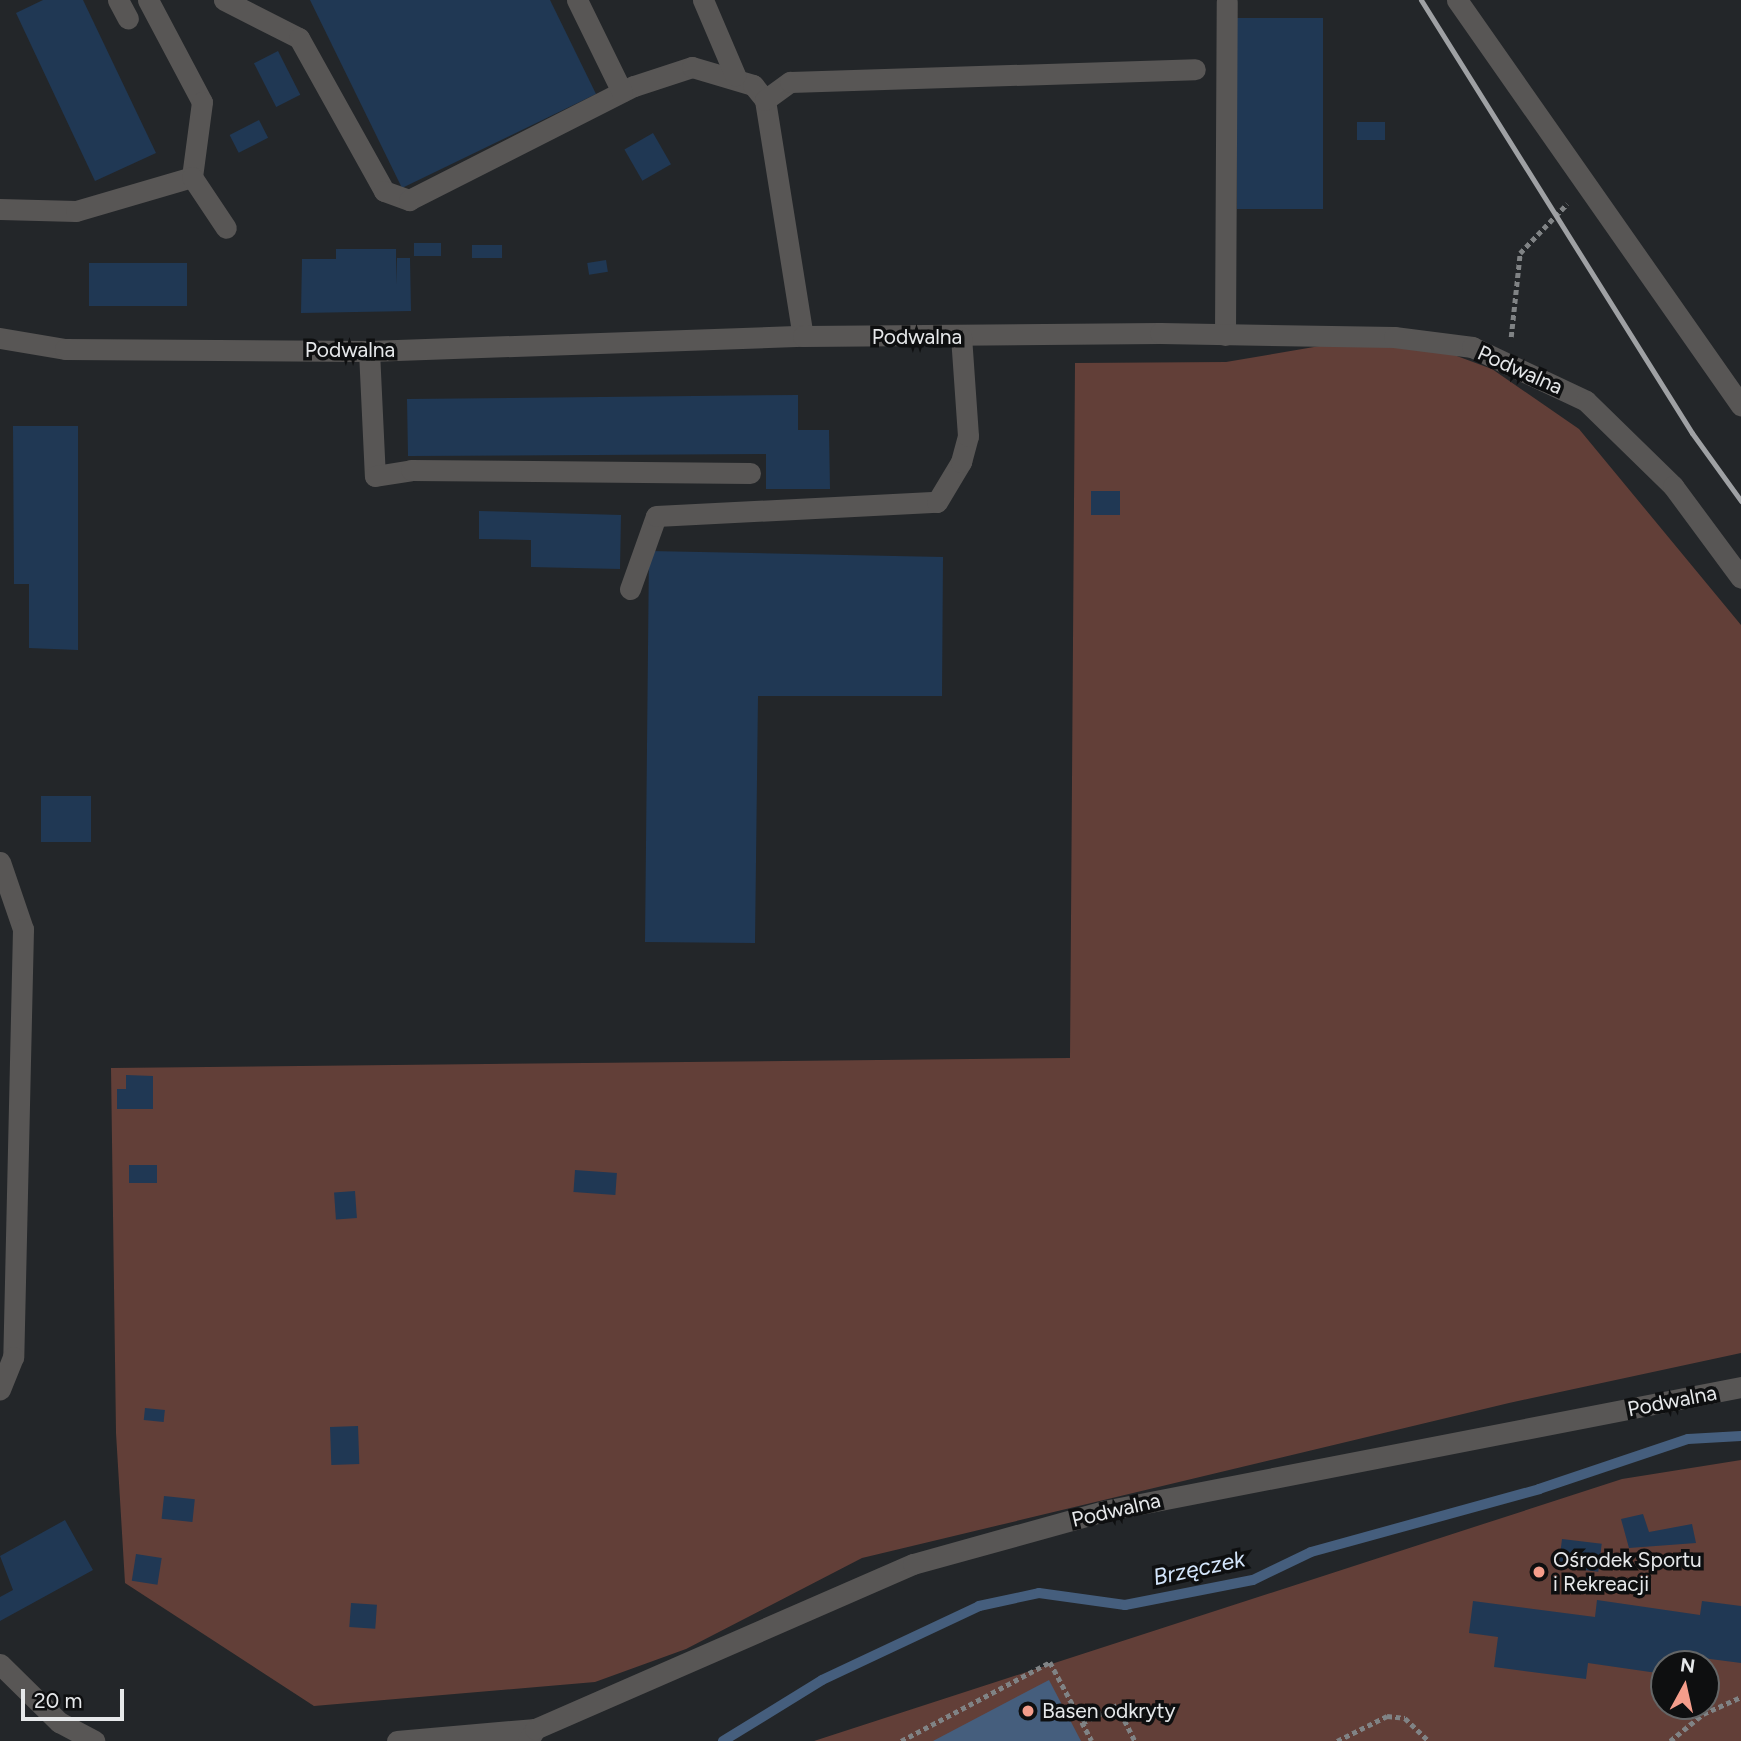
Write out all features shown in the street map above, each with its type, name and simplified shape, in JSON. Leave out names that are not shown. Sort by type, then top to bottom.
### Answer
[{"type":"street","points":[[118,0],[128,19]]},
{"type":"street","points":[[148,0],[202,102],[192,177],[226,228]]},
{"type":"street","points":[[224,0],[299,38],[384,191],[409,200],[622,92],[692,67],[736,75]]},
{"type":"street","points":[[577,0],[622,92]]},
{"type":"street","points":[[703,0],[736,75],[765,100],[803,336]]},
{"type":"street","points":[[1457,0],[1583,187],[1741,406]]},
{"type":"street","points":[[1225,335],[1227,2]]},
{"type":"street","points":[[765,100],[790,82],[1195,69]]},
{"type":"street","points":[[0,209],[76,211],[192,177]]},
{"type":"street","name":"Podwalna","points":[[0,338],[65,349],[369,351],[803,336],[1394,337],[1472,347],[1509,362],[1594,410],[1673,486],[1741,578]]},
{"type":"street","points":[[630,589],[656,516],[937,502],[961,462],[968,436],[961,337]]},
{"type":"street","points":[[369,351],[375,476],[411,470],[750,473]]},
{"type":"street","points":[[0,862],[23,929],[13,1357],[0,1390]]},
{"type":"street","name":"Podwalna","points":[[397,1741],[531,1735],[913,1564],[1104,1511],[1741,1387]]},
{"type":"street","points":[[0,1664],[59,1722],[94,1741]]},
{"type":"path","points":[[1509,362],[1520,253],[1583,187]]},
{"type":"path","points":[[901,1741],[1050,1662],[1092,1741]]},
{"type":"path","points":[[1670,1741],[1703,1714],[1741,1697]]},
{"type":"path","points":[[1083,1723],[1116,1705],[1135,1741]]},
{"type":"path","points":[[1337,1741],[1387,1716],[1405,1718],[1429,1741]]},
{"type":"shaded area","points":[[1355,340],[1446,352],[1492,369],[1579,429],[1741,625],[1741,1353],[1509,1403],[862,1558],[686,1649],[595,1682],[314,1706],[125,1583],[116,1433],[111,1068],[1070,1058],[1075,363],[1226,362]]},
{"type":"shaded area","name":"Ośrodek Sportu i Rekreacji","points":[[1741,1460],[1741,1741],[814,1741],[1622,1479]]},
{"type":"water","name":"Basen odkryty","points":[[1049,1680],[1081,1741],[933,1741]]},
{"type":"building","points":[[43,0],[83,0],[156,153],[95,181],[16,13]]},
{"type":"building","points":[[310,0],[550,0],[596,94],[402,188]]},
{"type":"building","points":[[1237,18],[1323,18],[1323,209],[1237,209]]},
{"type":"building","points":[[278,51],[300,95],[276,107],[254,63]]},
{"type":"building","points":[[259,120],[268,138],[239,153],[230,135]]},
{"type":"building","points":[[1357,122],[1385,122],[1385,140],[1357,140]]},
{"type":"building","points":[[653,133],[671,164],[642,181],[624,150]]},
{"type":"building","points":[[414,243],[441,243],[441,256],[414,256]]},
{"type":"building","points":[[472,245],[502,245],[502,258],[472,258]]},
{"type":"building","points":[[336,249],[396,249],[396,285],[397,258],[410,258],[411,311],[301,313],[302,259],[336,259]]},
{"type":"building","points":[[606,260],[608,272],[589,275],[587,263]]},
{"type":"building","points":[[89,263],[187,263],[187,306],[89,306]]},
{"type":"building","points":[[798,395],[798,430],[829,430],[830,489],[766,489],[766,454],[408,456],[407,399]]},
{"type":"building","points":[[13,426],[78,426],[78,650],[29,648],[29,584],[14,584]]},
{"type":"building","points":[[1091,491],[1120,491],[1120,515],[1091,515]]},
{"type":"building","points":[[479,511],[621,515],[620,569],[531,567],[531,540],[479,539]]},
{"type":"building","points":[[649,551],[943,557],[942,696],[758,696],[755,943],[645,942]]},
{"type":"building","points":[[41,796],[91,796],[91,842],[41,842]]},
{"type":"building","points":[[126,1075],[153,1076],[153,1109],[117,1109],[117,1089],[126,1089]]},
{"type":"building","points":[[129,1165],[157,1165],[157,1183],[129,1183]]},
{"type":"building","points":[[575,1170],[617,1173],[615,1195],[573,1192]]},
{"type":"building","points":[[355,1191],[357,1218],[336,1219],[334,1192]]},
{"type":"building","points":[[145,1408],[165,1410],[164,1422],[144,1420]]},
{"type":"building","points":[[358,1426],[359,1464],[331,1465],[330,1427]]},
{"type":"building","points":[[164,1496],[195,1499],[192,1522],[162,1519]]},
{"type":"building","points":[[1643,1514],[1649,1532],[1692,1524],[1696,1543],[1629,1548],[1621,1519]]},
{"type":"building","points":[[65,1520],[93,1570],[0,1621],[0,1597],[13,1590],[0,1556]]},
{"type":"building","points":[[1562,1539],[1602,1544],[1598,1572],[1559,1567]]},
{"type":"building","points":[[136,1554],[162,1558],[157,1585],[132,1581]]},
{"type":"building","points":[[1597,1600],[1700,1615],[1702,1601],[1741,1606],[1741,1663],[1720,1660],[1720,1650],[1650,1650],[1650,1672],[1588,1663],[1586,1679],[1494,1667],[1498,1637],[1469,1633],[1473,1601],[1595,1617]]},
{"type":"building","points":[[351,1603],[377,1605],[375,1629],[349,1627]]},
{"type":"waterway","name":"Brzęczek","points":[[723,1741],[822,1680],[979,1606],[1039,1593],[1125,1605],[1253,1580],[1311,1552],[1539,1489],[1688,1439],[1741,1436]]},
{"type":"railway","points":[[1421,0],[1692,433],[1741,501]]},
{"type":"place","name":"Ośrodek Sportu i Rekreacji","points":[[1539,1572]]},
{"type":"place","name":"Basen odkryty","points":[[1028,1711]]}]
